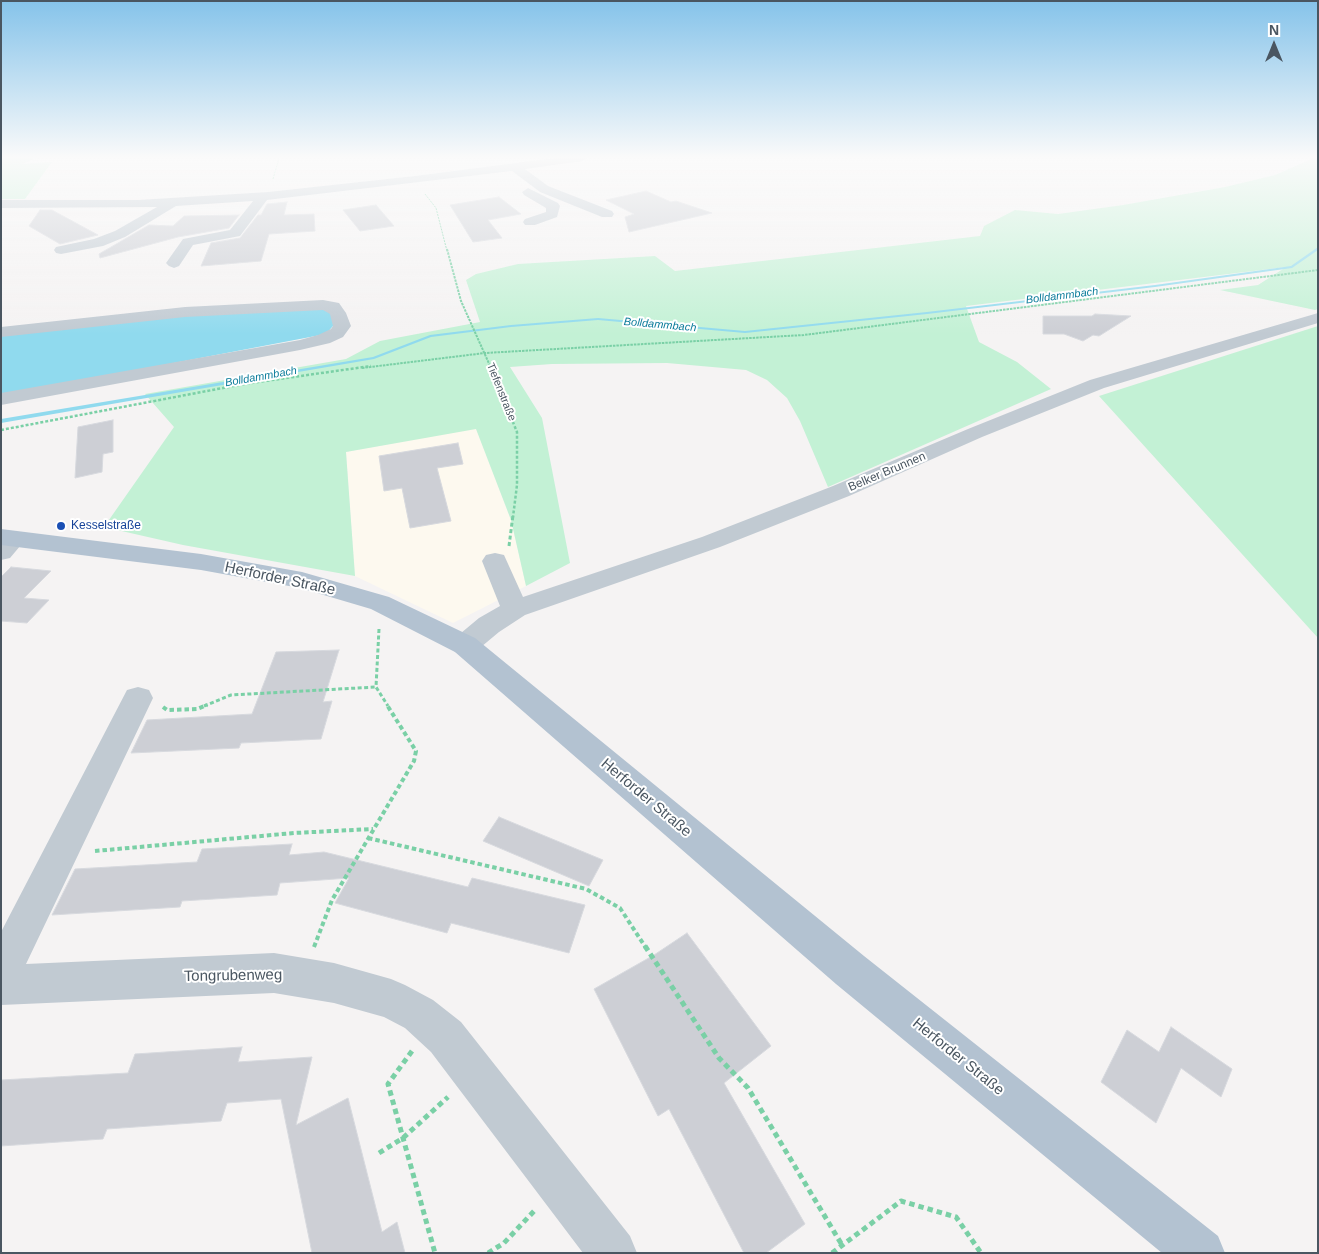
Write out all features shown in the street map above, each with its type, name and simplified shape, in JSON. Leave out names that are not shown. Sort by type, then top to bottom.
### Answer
[{"type":"main road","name":"Herforder Straße","points":[[6,543],[201,562],[302,580],[380,603],[465,646],[850,970],[1202,1253]]},
{"type":"street","points":[[61,250],[98,243],[120,234],[149,217]]},
{"type":"street","points":[[174,263],[188,242],[235,233],[247,217]]},
{"type":"street","points":[[530,222],[545,217]]},
{"type":"street","points":[[1,332],[185,312],[315,305],[333,307],[338,313],[342,326],[337,333],[324,339],[300,345],[1,399]]},
{"type":"street","name":"Belker Brunnen","points":[[465,646],[488,625],[515,609],[711,542],[841,491],[975,433],[1096,384],[1318,318]]},
{"type":"street","points":[[495,561],[515,609]]},
{"type":"street","points":[[1,973],[138,698]]},
{"type":"street","name":"Tongrubenweg","points":[[1,985],[274,973],[334,982],[392,998],[419,1014],[446,1037],[613,1253]]},
{"type":"path","name":"Tiefenstraße","points":[[438,217],[461,301],[485,353],[517,432],[517,485],[510,544],[495,561]]},
{"type":"path","points":[[1,430],[244,384],[418,360],[485,353],[804,335],[1318,270]]},
{"type":"path","points":[[302,978],[332,900],[414,761],[416,751],[376,687],[380,603]]},
{"type":"path","points":[[138,698],[162,697],[161,706],[166,710],[197,709],[231,695],[376,687]]},
{"type":"path","points":[[61,855],[294,832],[374,829]]},
{"type":"path","points":[[368,838],[586,889],[620,908],[719,1058],[748,1088],[842,1245]]},
{"type":"path","points":[[431,1024],[388,1084],[435,1253]]},
{"type":"path","points":[[379,1153],[403,1138],[475,1073]]},
{"type":"path","points":[[488,1253],[504,1243],[560,1184]]},
{"type":"path","points":[[832,1253],[902,1200],[956,1217],[981,1253]]},
{"type":"shaded area","points":[[476,428],[511,520],[526,586],[453,623],[355,576],[346,452]]},
{"type":"green space","points":[[1002,217],[1318,217],[1318,309],[1315,310],[1220,290],[1258,285],[1286,267],[966,306],[979,342],[1017,362],[1051,389],[828,487],[800,421],[787,398],[767,380],[746,370],[667,363],[552,364],[510,367],[542,418],[570,563],[526,586],[511,520],[476,429],[346,452],[355,576],[183,545],[104,527],[174,427],[145,394],[346,359],[380,341],[480,322],[466,280],[476,274],[518,264],[655,256],[675,271],[980,236],[984,226]]},
{"type":"green space","points":[[1318,326],[1318,638],[1099,396]]},
{"type":"water","points":[[320,308],[331,312],[336,319],[326,334],[1,396],[1,336],[154,318]]},
{"type":"building","points":[[36,217],[64,217],[98,235],[60,244],[29,226]]},
{"type":"building","points":[[183,217],[238,217],[229,228],[178,237],[100,258],[99,254],[149,225],[173,226]]},
{"type":"building","points":[[257,217],[314,217],[315,231],[269,234],[261,261],[201,266],[211,243],[240,238]]},
{"type":"building","points":[[348,217],[386,217],[394,226],[360,231]]},
{"type":"building","points":[[457,217],[507,217],[488,220],[502,238],[473,242]]},
{"type":"building","points":[[626,217],[697,217],[629,232]]},
{"type":"building","points":[[1095,314],[1131,316],[1099,336],[1093,335],[1083,341],[1064,334],[1043,334],[1043,316],[1092,316]]},
{"type":"building","points":[[113,420],[113,452],[103,454],[102,472],[75,478],[78,427]]},
{"type":"building","points":[[458,443],[463,464],[437,468],[451,521],[410,528],[402,488],[384,491],[379,456]]},
{"type":"building","points":[[11,567],[51,571],[24,598],[49,600],[27,623],[1,621],[1,577]]},
{"type":"building","points":[[339,650],[323,702],[332,701],[321,739],[241,743],[239,748],[131,753],[147,720],[252,714],[276,652]]},
{"type":"building","points":[[499,817],[603,860],[589,886],[483,841]]},
{"type":"building","points":[[292,844],[289,855],[324,852],[468,887],[472,878],[585,905],[569,953],[451,923],[447,933],[335,903],[349,878],[280,883],[277,895],[182,901],[180,907],[52,915],[75,869],[197,862],[202,849]]},
{"type":"building","points":[[687,933],[771,1046],[724,1083],[805,1224],[766,1253],[744,1253],[669,1109],[658,1116],[594,989],[654,955]]},
{"type":"building","points":[[1171,1027],[1232,1069],[1221,1097],[1181,1068],[1156,1123],[1101,1082],[1127,1030],[1159,1052]]},
{"type":"building","points":[[242,1047],[238,1062],[312,1057],[296,1125],[348,1098],[382,1232],[397,1222],[405,1253],[312,1253],[281,1099],[227,1103],[221,1121],[107,1129],[103,1139],[1,1146],[1,1080],[128,1073],[135,1054]]},
{"type":"waterway","name":"Bolldammbach","points":[[1,421],[374,358],[430,336],[511,326],[598,319],[745,332],[1155,286],[1292,267],[1318,248]]},
{"type":"place","name":"Kesselstraße","points":[[61,526]]}]
